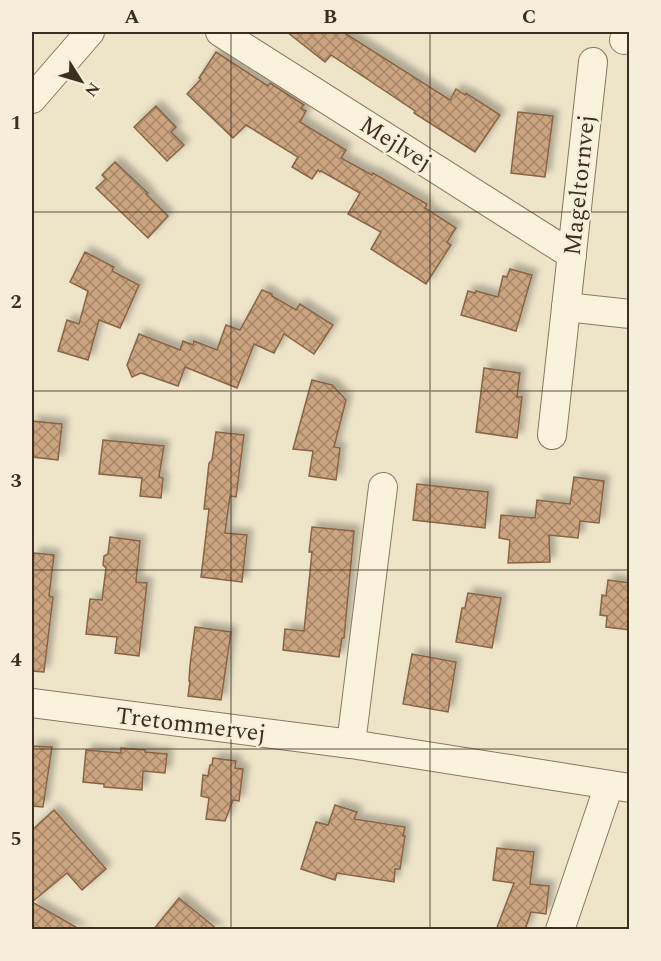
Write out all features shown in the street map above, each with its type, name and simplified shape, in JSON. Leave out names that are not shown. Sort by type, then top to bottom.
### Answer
[{"type":"street","points":[[32,99],[90,32]]},
{"type":"street","name":"Mejlvej","points":[[220,32],[572,255]]},
{"type":"street","name":"Mageltornvej","points":[[552,435],[592,62]]},
{"type":"street","points":[[566,307],[630,314]]},
{"type":"street","points":[[351,744],[383,487]]},
{"type":"street","name":"Tretommervej","points":[[32,703],[351,744],[619,787]]},
{"type":"street","points":[[560,930],[619,787]]},
{"type":"building","points":[[287,32],[343,32],[450,100],[456,89],[500,115],[475,152],[331,55],[325,62]]},
{"type":"building","points":[[216,52],[268,86],[270,83],[304,105],[301,108],[306,111],[300,122],[346,150],[341,158],[372,175],[373,173],[427,204],[425,208],[456,228],[447,242],[451,245],[426,284],[371,249],[381,232],[348,214],[360,193],[318,170],[312,179],[292,167],[298,157],[246,125],[233,138],[187,94],[201,79],[199,78]]},
{"type":"building","points":[[156,106],[176,127],[171,132],[184,145],[167,161],[134,127]]},
{"type":"building","points":[[518,112],[553,116],[545,177],[511,173]]},
{"type":"building","points":[[115,162],[148,193],[146,194],[168,216],[148,238],[96,188],[106,179],[102,175]]},
{"type":"building","points":[[85,252],[114,267],[112,271],[139,285],[120,328],[99,320],[88,360],[58,351],[67,320],[79,324],[88,291],[70,282]]},
{"type":"building","points":[[510,269],[532,275],[516,331],[461,315],[468,291],[498,297],[503,276],[507,277]]},
{"type":"building","points":[[262,290],[296,310],[300,304],[333,325],[314,354],[284,334],[274,353],[254,344],[237,388],[185,367],[178,386],[141,373],[132,377],[127,365],[139,334],[180,350],[183,341],[193,345],[194,341],[217,350],[226,325],[240,330]]},
{"type":"building","points":[[484,368],[520,373],[517,397],[522,397],[517,438],[476,432]]},
{"type":"building","points":[[312,380],[332,385],[346,400],[334,447],[340,448],[336,480],[309,476],[313,451],[293,449]]},
{"type":"building","points":[[32,421],[62,424],[58,460],[32,457]]},
{"type":"building","points":[[216,432],[244,435],[236,497],[230,496],[225,533],[247,535],[242,582],[201,577],[209,509],[204,509],[209,463],[212,460]]},
{"type":"building","points":[[103,440],[164,446],[159,477],[163,478],[161,498],[140,496],[142,478],[99,474]]},
{"type":"building","points":[[574,477],[604,481],[599,523],[580,521],[578,538],[549,535],[550,562],[508,563],[510,540],[499,538],[501,515],[535,518],[537,500],[570,504]]},
{"type":"building","points":[[417,484],[488,492],[485,528],[413,520]]},
{"type":"building","points":[[312,527],[354,531],[344,638],[342,638],[339,657],[283,650],[285,629],[304,631],[312,552],[309,552]]},
{"type":"building","points":[[110,537],[140,541],[136,582],[147,583],[139,656],[115,653],[117,637],[86,634],[90,599],[102,600],[106,568],[103,565],[104,556],[108,554]]},
{"type":"building","points":[[34,553],[54,555],[49,596],[53,597],[44,672],[32,671]]},
{"type":"building","points":[[608,580],[630,583],[630,630],[606,627],[607,616],[600,615],[602,595],[606,596]]},
{"type":"building","points":[[468,593],[501,598],[492,648],[456,642],[462,608],[465,608]]},
{"type":"building","points":[[195,627],[231,632],[221,700],[188,696]]},
{"type":"building","points":[[412,654],[456,662],[448,712],[403,704]]},
{"type":"building","points":[[32,746],[52,747],[43,807],[32,806]]},
{"type":"building","points":[[121,748],[167,754],[165,773],[143,771],[142,790],[104,787],[104,784],[83,782],[86,750],[121,753]]},
{"type":"building","points":[[213,758],[236,761],[235,768],[243,769],[239,801],[233,800],[225,821],[206,819],[209,798],[201,796],[203,775],[208,776]]},
{"type":"building","points":[[335,805],[357,812],[354,819],[405,827],[400,869],[395,869],[394,882],[337,873],[335,880],[301,869],[316,822],[328,825]]},
{"type":"building","points":[[54,810],[106,869],[82,890],[67,873],[32,902],[32,830]]},
{"type":"building","points":[[497,848],[534,852],[530,884],[549,886],[546,914],[531,912],[525,930],[496,930],[514,883],[493,880]]},
{"type":"building","points":[[179,898],[218,930],[153,930]]},
{"type":"building","points":[[32,902],[81,930],[32,930]]}]
